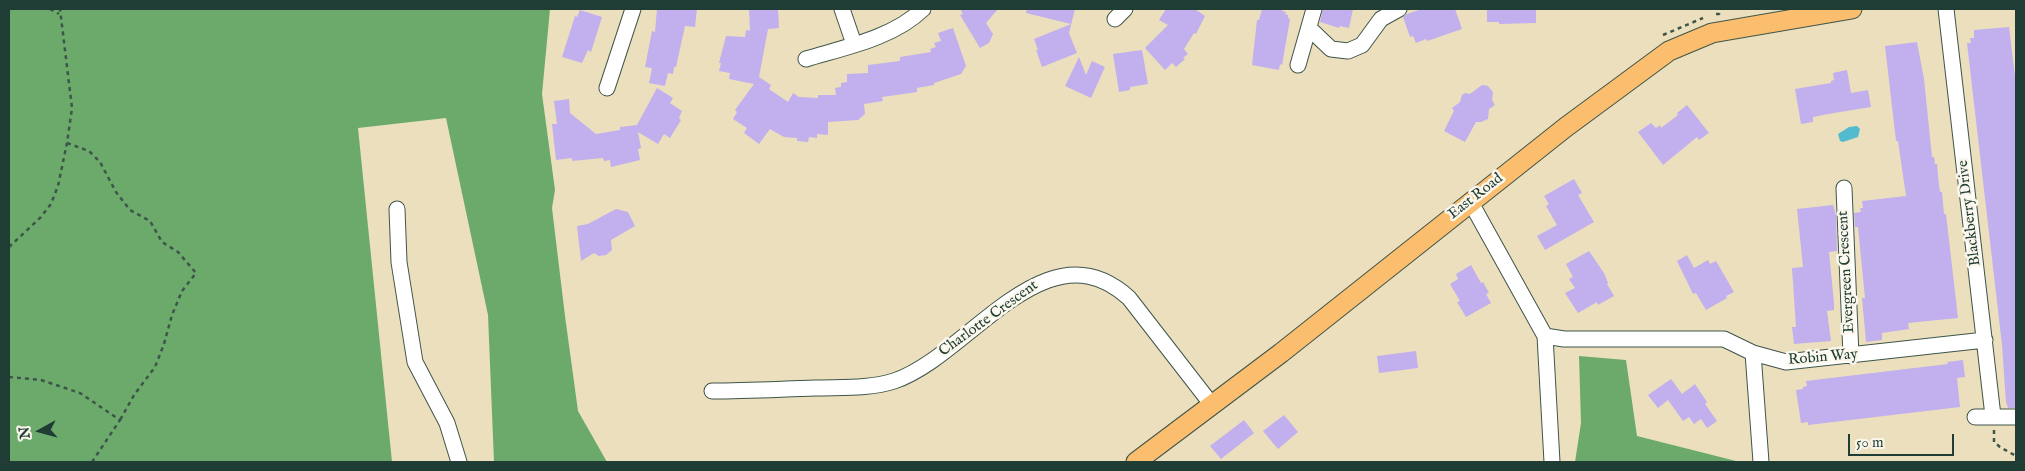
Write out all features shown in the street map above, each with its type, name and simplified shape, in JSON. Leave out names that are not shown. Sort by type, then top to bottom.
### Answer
[{"type":"main road","name":"East Road","points":[[1136,462],[1282,353],[1566,127],[1669,51],[1712,32],[1852,9]]},
{"type":"street","points":[[607,88],[633,9]]},
{"type":"street","points":[[842,9],[854,44]]},
{"type":"street","points":[[806,60],[897,28],[911,20],[923,9]]},
{"type":"street","points":[[1298,65],[1314,9]]},
{"type":"street","points":[[1309,28],[1331,49],[1348,51],[1362,45],[1381,19],[1399,9]]},
{"type":"street","name":"Blackberry Drive","points":[[1946,9],[1993,416]]},
{"type":"street","name":"Evergreen Crescent","points":[[1844,188],[1851,356]]},
{"type":"street","points":[[1470,202],[1545,336],[1552,462]]},
{"type":"street","points":[[397,209],[399,262],[415,362],[447,422],[459,462]]},
{"type":"street","name":"Charlotte Crescent","points":[[712,391],[855,387],[893,381],[922,367],[1033,285],[1046,279],[1073,274],[1102,279],[1118,288],[1129,298],[1212,405]]},
{"type":"street","name":"Robin Way","points":[[1545,336],[1564,339],[1724,339],[1753,353],[1786,362],[1985,340]]},
{"type":"street","points":[[1753,353],[1761,462]]},
{"type":"street","points":[[1975,417],[2016,417]]},
{"type":"path","points":[[50,9],[59,14]]},
{"type":"path","points":[[9,247],[40,218],[51,204],[58,186],[72,108],[59,14],[60,9]]},
{"type":"path","points":[[67,143],[89,151],[100,162],[116,192],[130,210],[150,221],[162,242],[178,252],[196,272],[182,292],[154,367],[92,462]]},
{"type":"path","points":[[9,377],[40,380],[80,393],[120,420]]},
{"type":"path","points":[[1993,416],[1994,442],[2016,456]]},
{"type":"green space","points":[[9,9],[550,9],[542,94],[555,190],[552,208],[565,316],[578,411],[607,462],[494,462],[488,315],[446,118],[358,128],[392,462],[9,462]]},
{"type":"green space","points":[[1579,356],[1626,360],[1637,436],[1740,462],[1575,462],[1581,423]]},
{"type":"water","points":[[1857,126],[1860,129],[1858,137],[1843,142],[1840,141],[1838,134],[1849,127]]},
{"type":"building","points":[[657,9],[697,9],[695,27],[685,26],[676,67],[674,67],[673,74],[668,73],[665,86],[649,83],[652,68],[645,67],[652,31],[655,32]]},
{"type":"building","points":[[749,9],[778,9],[779,28],[768,29],[759,77],[771,85],[769,89],[788,102],[793,93],[799,97],[818,98],[818,95],[836,95],[835,88],[841,87],[841,83],[847,82],[847,74],[868,73],[868,65],[900,61],[900,57],[931,52],[930,49],[936,47],[934,43],[941,41],[938,33],[953,28],[966,66],[961,74],[934,83],[934,85],[917,88],[917,92],[882,97],[883,101],[864,104],[865,114],[858,120],[828,122],[828,135],[817,134],[817,138],[809,137],[808,142],[797,141],[797,138],[784,137],[770,129],[759,144],[744,133],[747,128],[733,119],[737,112],[735,110],[754,84],[729,79],[730,73],[719,71],[721,63],[719,63],[726,36],[745,37],[746,30],[750,31]]},
{"type":"building","points":[[960,9],[998,9],[986,23],[993,34],[989,43],[980,48],[960,15],[963,14]]},
{"type":"building","points":[[1027,9],[1075,9],[1069,33],[1077,53],[1042,67],[1034,39],[1071,24],[1026,13]]},
{"type":"building","points":[[1166,9],[1195,9],[1205,16],[1196,34],[1194,33],[1184,49],[1188,54],[1183,58],[1185,59],[1176,67],[1172,63],[1165,70],[1145,48],[1168,25],[1159,20]]},
{"type":"building","points":[[1262,9],[1283,9],[1282,11],[1286,12],[1285,14],[1290,19],[1282,65],[1280,64],[1279,70],[1252,65],[1257,20],[1259,20]]},
{"type":"building","points":[[1323,9],[1353,9],[1349,28],[1340,26],[1339,28],[1320,22]]},
{"type":"building","points":[[1422,9],[1455,9],[1462,29],[1416,43],[1413,36],[1410,37],[1403,17]]},
{"type":"building","points":[[1487,9],[1536,9],[1536,23],[1499,24],[1499,22],[1487,22]]},
{"type":"building","points":[[580,10],[602,17],[591,52],[588,50],[582,63],[562,57],[575,16],[577,17]]},
{"type":"building","points":[[2009,27],[2016,84],[2016,408],[2008,408],[2006,402],[2002,345],[1967,43],[1971,43],[1970,38],[1974,38],[1974,30]]},
{"type":"building","points":[[1917,42],[1924,79],[1932,157],[1934,157],[1935,164],[1937,164],[1940,192],[1942,192],[1944,214],[1946,214],[1958,318],[1908,323],[1909,329],[1882,333],[1882,340],[1866,342],[1862,298],[1865,298],[1858,227],[1855,227],[1854,213],[1861,212],[1860,208],[1863,208],[1862,201],[1906,196],[1898,141],[1896,141],[1885,46]]},
{"type":"building","points":[[1142,50],[1148,84],[1130,87],[1130,90],[1119,92],[1113,54]]},
{"type":"building","points":[[1079,57],[1086,75],[1092,61],[1105,67],[1091,98],[1065,86]]},
{"type":"building","points":[[1847,70],[1851,93],[1868,90],[1871,107],[1813,117],[1813,122],[1801,124],[1795,89],[1831,83],[1834,80],[1833,73]]},
{"type":"building","points":[[1482,85],[1488,86],[1493,92],[1492,100],[1495,105],[1489,109],[1488,119],[1476,122],[1465,142],[1444,131],[1454,111],[1452,108],[1460,102],[1462,95],[1465,93],[1470,94]]},
{"type":"building","points":[[657,88],[673,98],[670,103],[682,111],[679,118],[681,120],[670,138],[664,134],[658,144],[638,132],[641,148],[638,149],[640,160],[611,167],[610,160],[604,161],[603,158],[572,161],[572,158],[556,160],[552,124],[557,124],[554,101],[569,99],[570,113],[596,134],[620,130],[620,127],[637,125]]},
{"type":"building","points":[[1687,105],[1709,133],[1699,140],[1697,137],[1663,165],[1638,132],[1651,123],[1656,128],[1660,125],[1661,128],[1678,115],[1677,113]]},
{"type":"building","points":[[1574,179],[1582,193],[1578,195],[1594,222],[1545,250],[1537,236],[1557,225],[1546,206],[1549,204],[1544,196]]},
{"type":"building","points":[[1833,205],[1836,215],[1837,251],[1829,252],[1834,303],[1834,310],[1827,311],[1831,341],[1794,344],[1792,327],[1796,327],[1792,268],[1803,267],[1797,209]]},
{"type":"building","points":[[616,209],[628,212],[635,226],[611,240],[612,250],[606,255],[599,256],[594,253],[581,261],[577,226],[588,224]]},
{"type":"building","points":[[1589,251],[1604,273],[1607,284],[1614,296],[1598,305],[1597,302],[1578,313],[1565,293],[1575,288],[1569,279],[1573,277],[1566,264]]},
{"type":"building","points":[[1687,255],[1694,268],[1708,260],[1710,264],[1716,261],[1734,292],[1706,310],[1696,293],[1693,294],[1677,261]]},
{"type":"building","points":[[1471,265],[1489,293],[1486,294],[1491,303],[1466,317],[1457,302],[1460,301],[1450,284],[1458,279],[1456,274]]},
{"type":"building","points":[[1416,351],[1418,368],[1379,373],[1377,356]]},
{"type":"building","points":[[1963,360],[1965,377],[1957,378],[1960,407],[1808,425],[1808,422],[1801,423],[1796,390],[1807,386],[1806,381],[1948,364],[1947,362]]},
{"type":"building","points":[[1671,379],[1682,394],[1695,384],[1707,402],[1705,404],[1717,421],[1707,428],[1701,419],[1694,424],[1689,417],[1683,421],[1668,400],[1658,408],[1648,395]]},
{"type":"building","points":[[1284,415],[1298,432],[1278,449],[1263,431]]},
{"type":"building","points":[[1244,420],[1254,433],[1221,459],[1210,446]]}]
